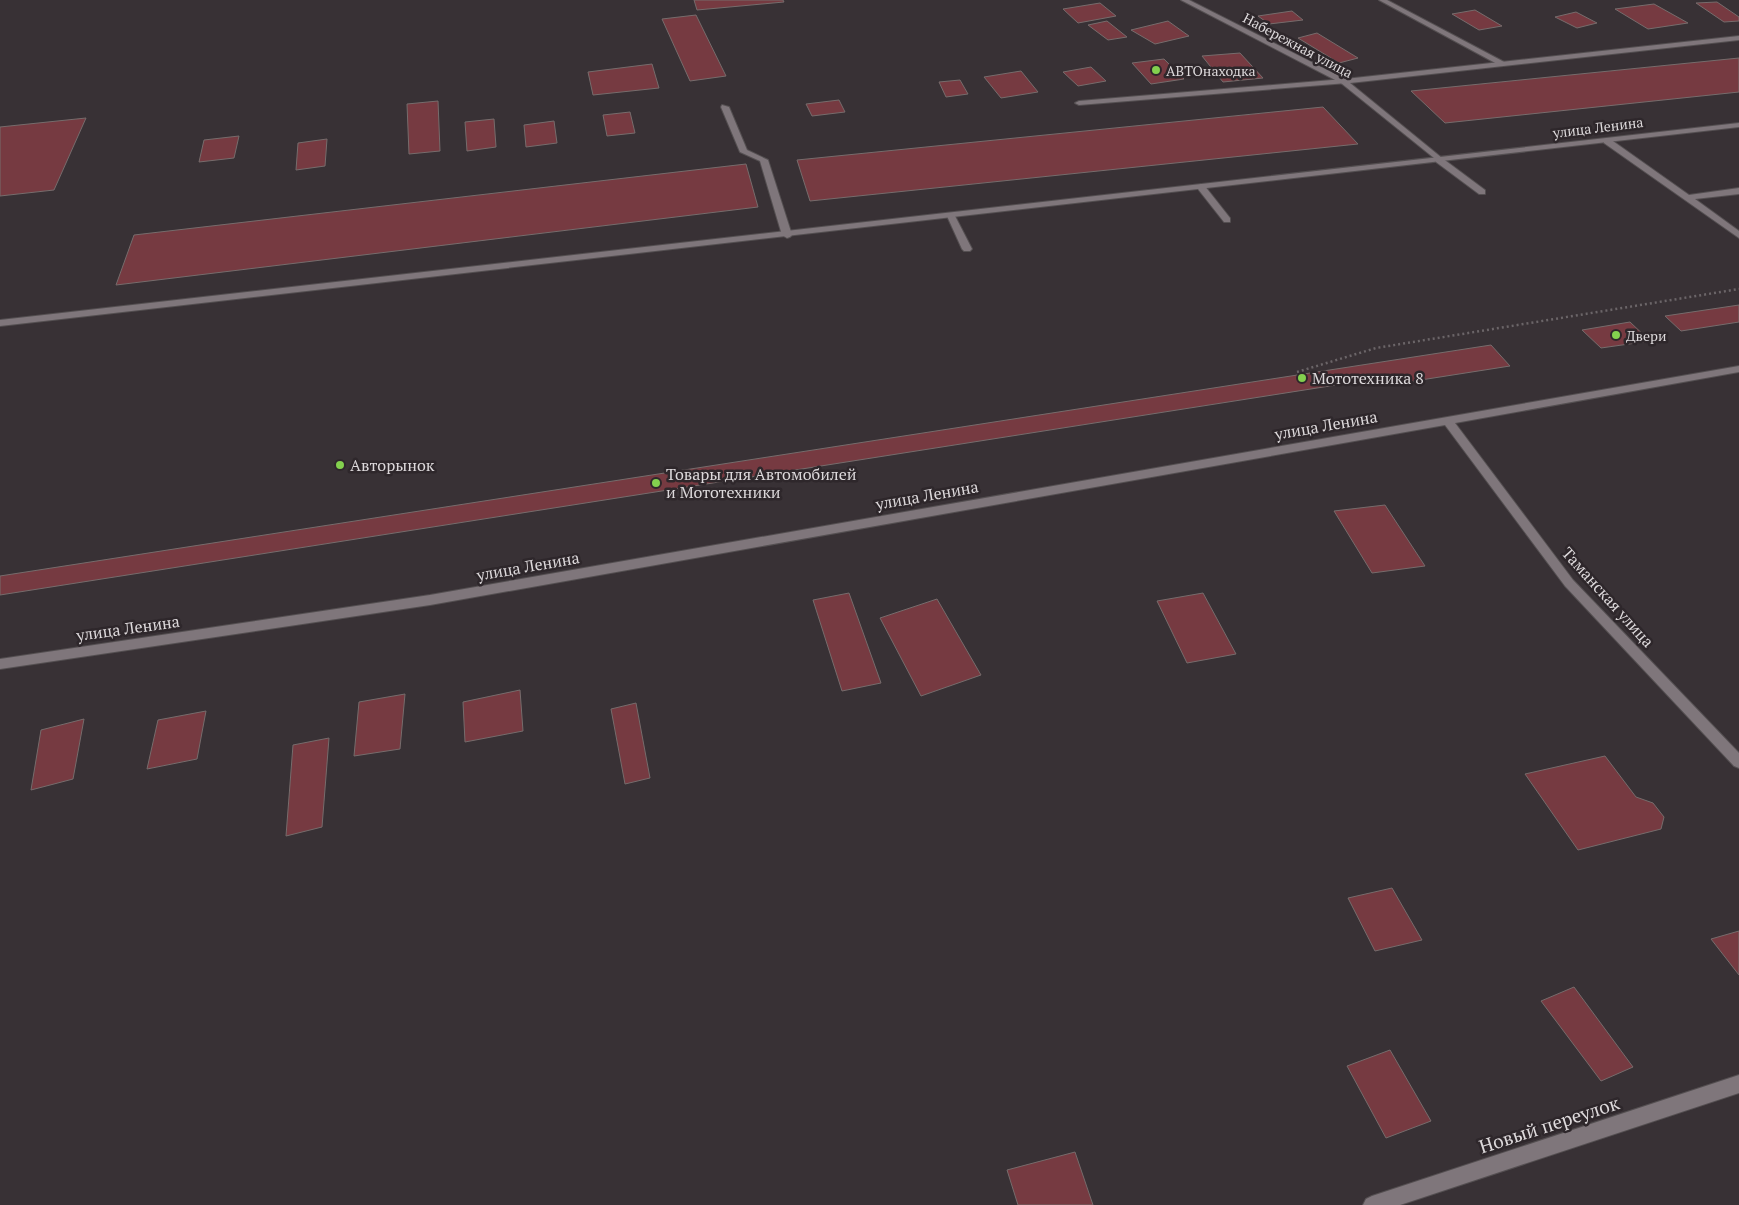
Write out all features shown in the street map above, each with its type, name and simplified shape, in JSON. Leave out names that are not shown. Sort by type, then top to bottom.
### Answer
[{"type":"street","name":"Набережная улица","points":[[1184,0],[1344,80],[1439,160],[1482,192]]},
{"type":"street","points":[[1382,0],[1502,63]]},
{"type":"street","points":[[1079,103],[1344,80],[1739,38]]},
{"type":"street","points":[[725,107],[744,152],[764,160],[787,234]]},
{"type":"street","name":"улица Ленина","points":[[0,323],[1739,125]]},
{"type":"street","points":[[1607,141],[1739,235]]},
{"type":"street","points":[[1202,187],[1227,220]]},
{"type":"street","points":[[1686,198],[1739,191]]},
{"type":"street","points":[[951,216],[967,250]]},
{"type":"street","name":"улица Ленина","points":[[0,664],[430,600],[1739,369]]},
{"type":"street","name":"Таманская улица","points":[[1447,420],[1569,583],[1739,762]]},
{"type":"street","name":"Новый переулок","points":[[1372,1205],[1739,1084]]},
{"type":"path","points":[[1297,372],[1376,348],[1739,289]]},
{"type":"building","points":[[694,0],[783,0],[784,2],[697,10]]},
{"type":"building","points":[[1717,2],[1739,17],[1739,21],[1724,22],[1696,3]]},
{"type":"building","points":[[1100,3],[1116,16],[1078,23],[1063,9]]},
{"type":"building","points":[[1654,4],[1688,23],[1648,29],[1615,9]]},
{"type":"building","points":[[1475,10],[1502,26],[1479,30],[1452,14]]},
{"type":"building","points":[[1292,11],[1303,20],[1269,24],[1258,16]]},
{"type":"building","points":[[1576,12],[1597,23],[1577,28],[1555,17]]},
{"type":"building","points":[[696,15],[726,76],[690,81],[662,19]]},
{"type":"building","points":[[1107,21],[1127,37],[1108,40],[1088,25]]},
{"type":"building","points":[[1168,21],[1189,36],[1155,44],[1131,30]]},
{"type":"building","points":[[1317,33],[1358,58],[1339,63],[1298,38]]},
{"type":"building","points":[[1240,53],[1263,78],[1223,82],[1202,56]]},
{"type":"building","points":[[1739,58],[1739,92],[1445,123],[1411,91]]},
{"type":"building","points":[[1164,59],[1184,79],[1151,84],[1132,63]]},
{"type":"building","points":[[652,64],[659,88],[593,95],[588,72]]},
{"type":"building","points":[[1091,67],[1106,81],[1078,86],[1063,72]]},
{"type":"building","points":[[1021,71],[1038,92],[1001,98],[984,77]]},
{"type":"building","points":[[960,80],[968,94],[946,97],[939,82]]},
{"type":"building","points":[[839,100],[845,112],[812,116],[806,104]]},
{"type":"building","points":[[438,101],[440,151],[409,154],[407,104]]},
{"type":"building","points":[[1323,107],[1358,144],[810,201],[797,160]]},
{"type":"building","points":[[630,112],[635,133],[607,136],[603,115]]},
{"type":"building","points":[[86,118],[54,190],[0,196],[0,127]]},
{"type":"building","points":[[494,119],[496,147],[467,151],[465,122]]},
{"type":"building","points":[[554,121],[557,143],[526,147],[524,125]]},
{"type":"building","points":[[239,136],[234,158],[199,162],[204,140]]},
{"type":"building","points":[[327,139],[325,166],[296,170],[298,143]]},
{"type":"building","points":[[746,164],[758,207],[116,285],[134,235]]},
{"type":"building","points":[[1739,305],[1739,322],[1681,331],[1665,316]]},
{"type":"building","name":"Двери","points":[[1630,322],[1650,341],[1601,348],[1582,330]]},
{"type":"building","name":"Товары для Автомобилей и Мототехники","points":[[1491,345],[1510,366],[1408,382],[1402,375],[1349,383],[0,595],[0,576]]},
{"type":"building","points":[[1385,505],[1425,566],[1372,573],[1334,511]]},
{"type":"building","points":[[849,593],[881,683],[842,691],[813,600]]},
{"type":"building","points":[[1203,593],[1236,654],[1187,663],[1157,601]]},
{"type":"building","points":[[937,599],[981,675],[921,696],[880,618]]},
{"type":"building","points":[[520,690],[523,731],[465,742],[463,702]]},
{"type":"building","points":[[405,694],[400,749],[354,756],[359,702]]},
{"type":"building","points":[[636,703],[650,778],[625,784],[611,709]]},
{"type":"building","points":[[206,711],[197,759],[147,769],[158,720]]},
{"type":"building","points":[[84,719],[73,779],[31,790],[41,730]]},
{"type":"building","points":[[329,738],[322,827],[286,836],[293,745]]},
{"type":"building","points":[[1605,756],[1636,797],[1653,803],[1664,817],[1661,829],[1578,850],[1525,774]]},
{"type":"building","points":[[1392,888],[1422,940],[1375,951],[1348,898]]},
{"type":"building","points":[[1739,931],[1739,975],[1711,939]]},
{"type":"building","points":[[1574,987],[1633,1067],[1601,1081],[1541,1001]]},
{"type":"building","points":[[1390,1050],[1431,1121],[1386,1138],[1347,1066]]},
{"type":"building","points":[[1075,1152],[1093,1205],[1018,1205],[1007,1170]]},
{"type":"place","name":"АВТОнаходка","points":[[1156,70]]},
{"type":"place","name":"Двери","points":[[1616,335]]},
{"type":"place","name":"Мототехника 8","points":[[1302,378]]},
{"type":"place","name":"Авторынок","points":[[340,465]]},
{"type":"place","name":"Товары для Автомобилей и Мототехники","points":[[656,483]]}]
